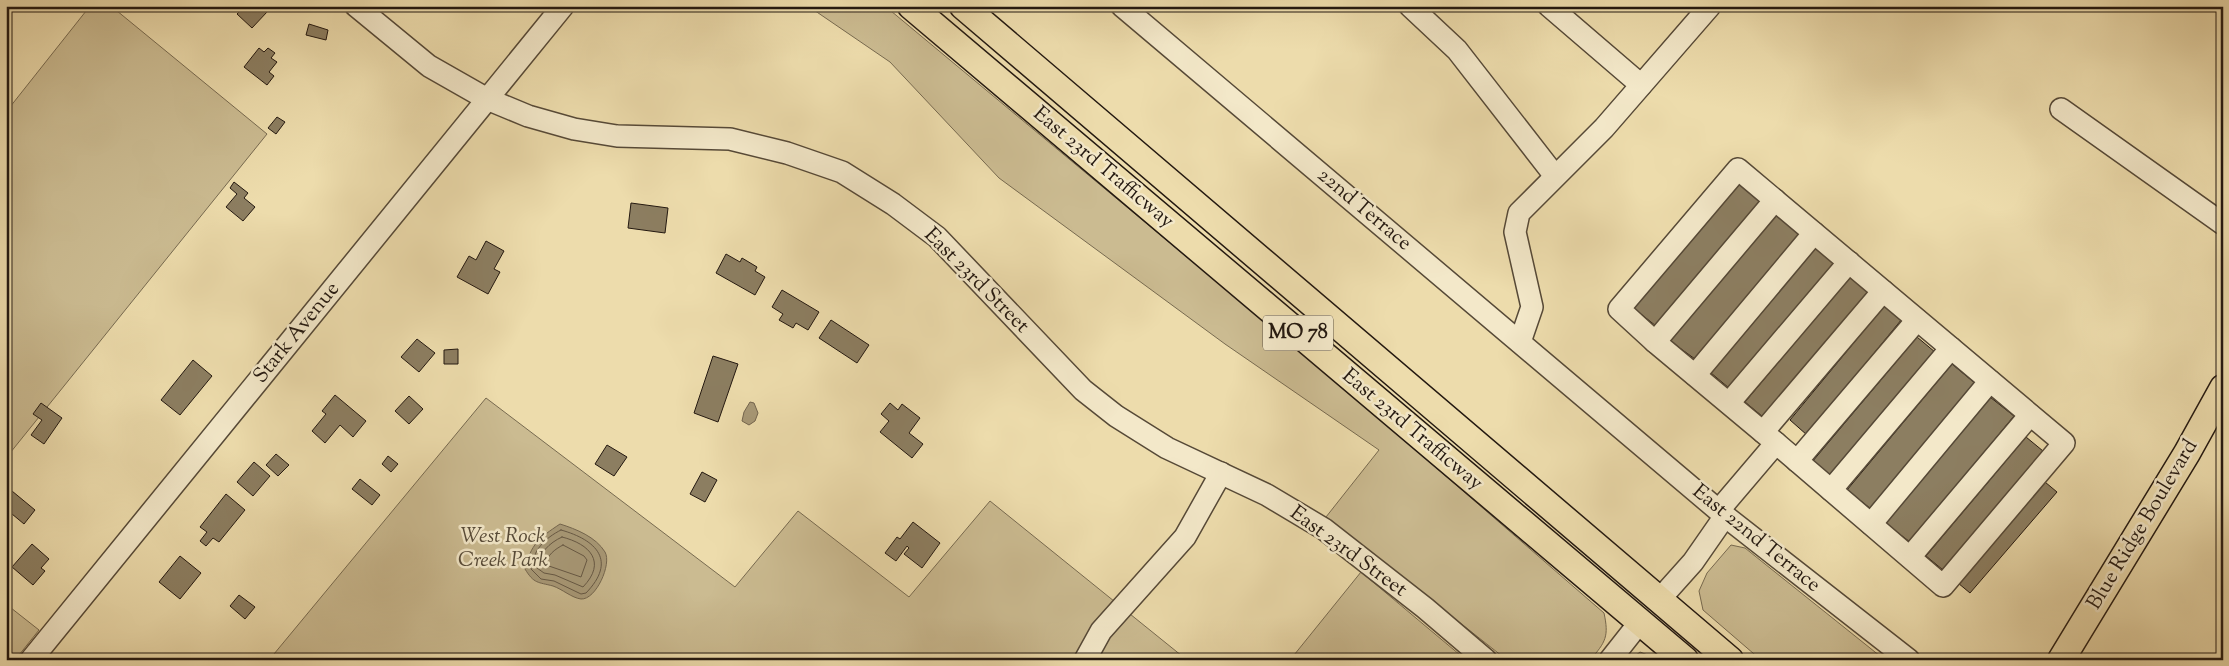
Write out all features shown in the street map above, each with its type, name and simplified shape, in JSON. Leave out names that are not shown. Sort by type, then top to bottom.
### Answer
[{"type":"main road","name":"East 23rd Trafficway","points":[[911,6],[1685,660]]},
{"type":"main road","name":"East 23rd Trafficway","points":[[963,6],[1730,660]]},
{"type":"main road","name":"Blue Ridge Boulevard","points":[[2061,660],[2187,453],[2223,388]]},
{"type":"street","name":"East 23rd Street","points":[[356,6],[429,66],[487,99],[528,116],[574,129],[617,136],[730,139],[787,153],[842,172],[893,204],[937,237],[1083,390],[1116,416],[1167,448],[1267,495],[1324,529],[1425,608],[1486,660]]},
{"type":"street","name":"Stark Avenue","points":[[31,660],[563,6]]},
{"type":"street","name":"22nd Terrace","points":[[1122,6],[1606,415]]},
{"type":"street","points":[[1410,6],[1457,50],[1555,176]]},
{"type":"street","points":[[1549,6],[1642,85]]},
{"type":"street","points":[[1520,342],[1532,307],[1516,232],[1519,213],[1604,128],[1710,6]]},
{"type":"street","points":[[2061,109],[2223,224]]},
{"type":"street","points":[[1738,169],[1775,200],[2064,443],[1943,586],[1798,461],[1655,342],[1619,309],[1738,169]]},
{"type":"street","points":[[1655,342],[1775,200]]},
{"type":"street","points":[[1695,375],[1814,233]]},
{"type":"street","points":[[1729,403],[1849,262]]},
{"type":"street","points":[[1659,600],[1693,562],[1769,437],[1883,291]]},
{"type":"street","points":[[1798,461],[1917,320]]},
{"type":"street","points":[[1831,490],[1951,348]]},
{"type":"street","points":[[1871,524],[1990,381]]},
{"type":"street","points":[[1910,557],[2030,414]]},
{"type":"street","name":"East 22nd Terrace","points":[[1606,415],[1722,513],[1909,660]]},
{"type":"street","points":[[1084,660],[1100,631],[1185,536],[1221,473]]},
{"type":"street","points":[[1610,660],[1640,622]]},
{"type":"green space","points":[[90,6],[111,6],[267,134],[6,458],[6,112]]},
{"type":"green space","points":[[808,6],[885,6],[1336,381],[1604,613],[1605,638],[1595,654],[1590,660],[1507,660],[1326,517],[1379,450],[1225,344],[999,178],[890,62]]},
{"type":"green space","name":"West Rock Creek Park","points":[[486,398],[735,587],[798,511],[909,597],[990,501],[1187,660],[269,660]]},
{"type":"green space","points":[[1731,545],[1745,548],[1885,660],[1761,660],[1703,610],[1699,591],[1707,573]]},
{"type":"green space","points":[[1361,572],[1466,660],[1290,660]]},
{"type":"green space","points":[[6,604],[39,630],[15,660],[6,660]]},
{"type":"green space","points":[[1640,652],[1658,659],[1659,660],[1630,660]]},
{"type":"water","points":[[750,402],[754,403],[758,413],[755,421],[749,425],[742,421],[744,412]]},
{"type":"water","points":[[560,524],[591,538],[605,552],[607,558],[606,565],[601,580],[597,588],[587,598],[581,599],[556,587],[537,582],[525,569],[533,547],[547,533]]},
{"type":"building","points":[[245,6],[261,6],[267,12],[252,28],[237,14]]},
{"type":"building","points":[[309,24],[328,30],[326,40],[306,35]]},
{"type":"building","points":[[259,48],[264,52],[268,48],[275,53],[271,58],[277,62],[269,72],[274,76],[267,85],[244,67]]},
{"type":"building","points":[[277,117],[285,122],[276,134],[268,128]]},
{"type":"building","points":[[1737,181],[1761,201],[1656,326],[1632,307]]},
{"type":"building","points":[[234,182],[248,193],[244,198],[255,207],[243,221],[226,207],[237,194],[230,188]]},
{"type":"building","points":[[631,203],[668,208],[665,233],[628,228]]},
{"type":"building","points":[[1776,215],[1799,234],[1695,359],[1670,341]]},
{"type":"building","points":[[486,241],[504,251],[494,269],[500,272],[488,294],[457,277],[469,256],[476,260]]},
{"type":"building","points":[[1816,248],[1834,263],[1729,388],[1711,373]]},
{"type":"building","points":[[726,254],[740,262],[742,258],[757,267],[755,271],[765,277],[755,295],[716,273]]},
{"type":"building","points":[[1850,277],[1869,293],[1763,417],[1745,402]]},
{"type":"building","points":[[782,290],[819,312],[808,330],[796,323],[793,328],[779,320],[783,314],[772,307]]},
{"type":"building","points":[[1885,305],[1902,319],[1807,435],[1790,420]]},
{"type":"building","points":[[831,320],[869,345],[857,363],[819,338]]},
{"type":"building","points":[[1917,337],[1935,352],[1830,477],[1812,462]]},
{"type":"building","points":[[417,339],[435,353],[419,372],[401,357]]},
{"type":"building","points":[[458,349],[458,364],[444,364],[444,350]]},
{"type":"building","points":[[713,356],[738,364],[718,422],[694,413]]},
{"type":"building","points":[[193,360],[212,376],[180,415],[161,400]]},
{"type":"building","points":[[1952,364],[1976,384],[1871,509],[1847,490]]},
{"type":"building","points":[[335,395],[366,421],[353,437],[340,425],[325,443],[312,431],[326,414],[322,411]]},
{"type":"building","points":[[409,396],[423,409],[409,424],[395,411]]},
{"type":"building","points":[[1990,397],[2014,416],[1910,542],[1885,523]]},
{"type":"building","points":[[41,403],[62,418],[44,444],[31,435],[42,420],[33,414]]},
{"type":"building","points":[[890,403],[898,410],[902,404],[920,418],[909,433],[923,444],[912,458],[880,432],[889,421],[881,414]]},
{"type":"building","points":[[2026,437],[2043,451],[1943,570],[1926,556]]},
{"type":"building","points":[[607,445],[627,457],[614,476],[595,464]]},
{"type":"building","points":[[276,454],[289,465],[278,476],[266,465]]},
{"type":"building","points":[[388,456],[398,464],[391,472],[382,464]]},
{"type":"building","points":[[254,462],[270,476],[253,496],[237,482]]},
{"type":"building","points":[[702,472],[717,480],[705,502],[690,494]]},
{"type":"building","points":[[360,479],[380,495],[372,505],[352,489]]},
{"type":"building","points":[[2045,482],[2057,492],[1970,593],[1958,583]]},
{"type":"building","points":[[12,491],[35,510],[24,524],[6,509],[6,498]]},
{"type":"building","points":[[226,494],[245,510],[219,542],[213,538],[206,546],[200,541],[207,532],[200,527]]},
{"type":"building","points":[[913,522],[940,543],[922,568],[904,554],[909,548],[907,546],[896,561],[885,553],[897,537],[900,539]]},
{"type":"building","points":[[32,544],[49,559],[41,568],[45,571],[33,585],[12,567]]},
{"type":"building","points":[[180,556],[201,573],[180,599],[159,582]]},
{"type":"building","points":[[239,595],[255,607],[245,619],[230,606]]}]
